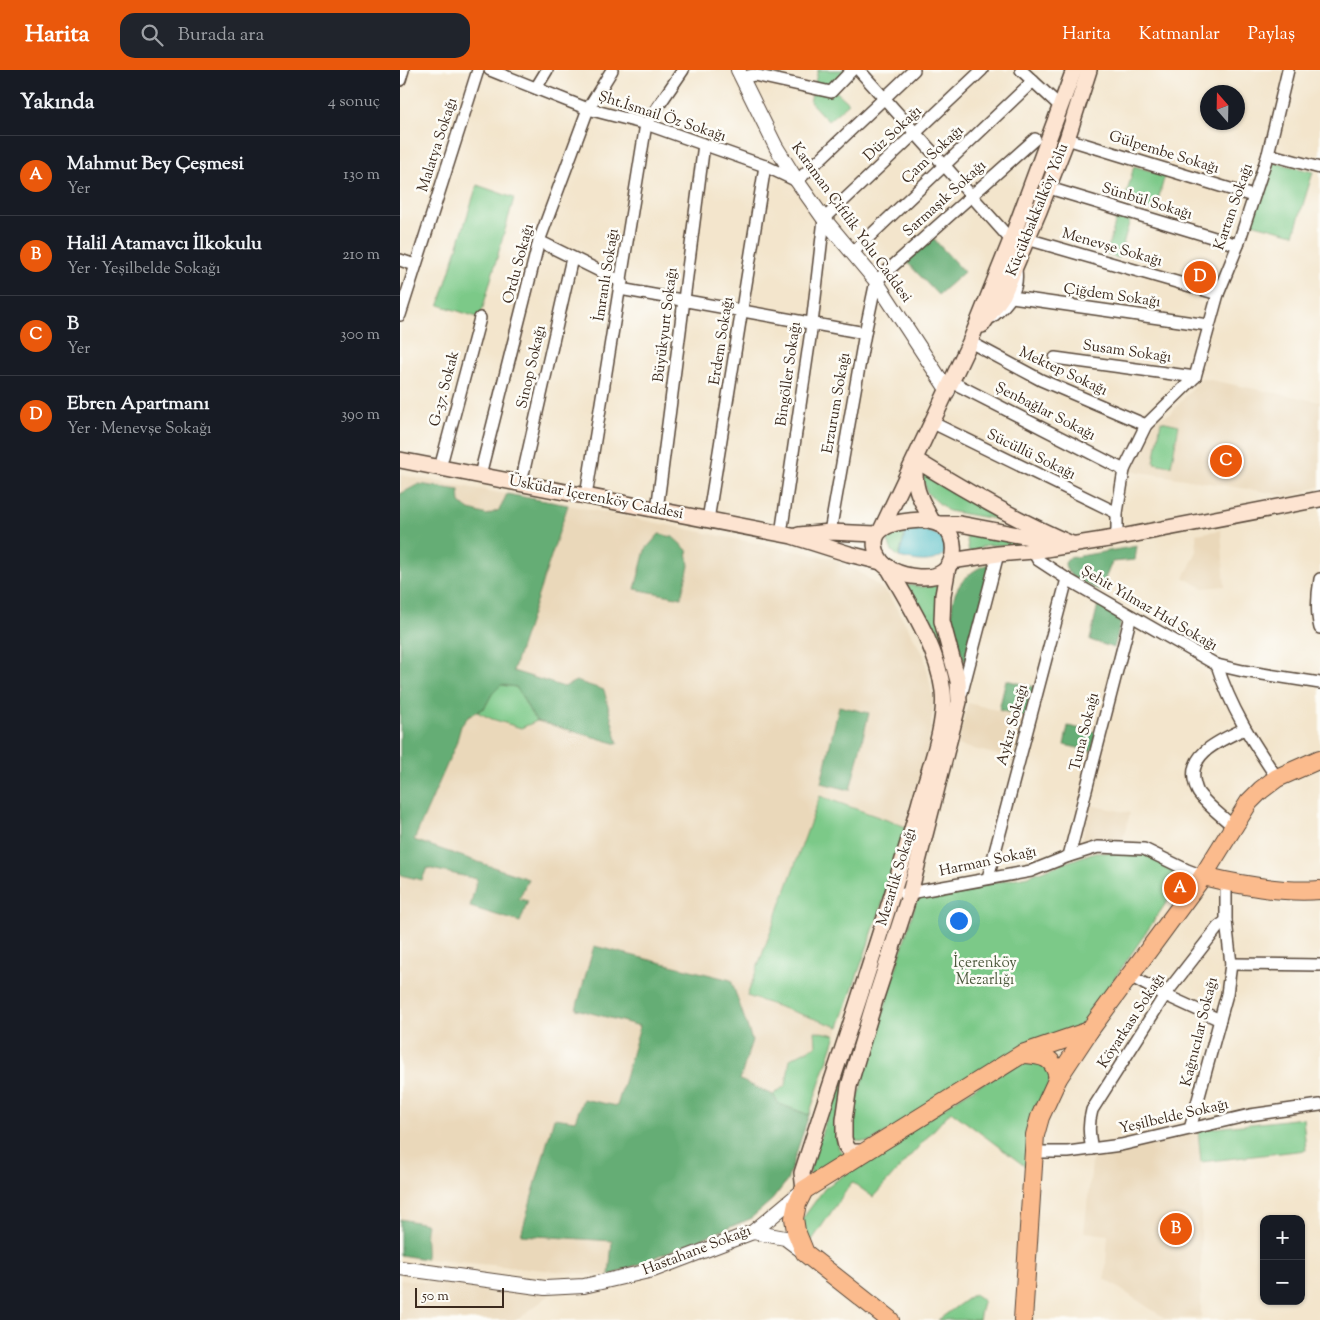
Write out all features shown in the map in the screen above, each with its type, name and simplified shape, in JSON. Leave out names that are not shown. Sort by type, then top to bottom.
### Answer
[{"type":"main road","name":"Küçükbakkalköy Yolu","points":[[879,531],[916,460],[970,342],[1062,107],[1074,70]]},
{"type":"main road","name":"Küçükbakkalköy Yolu","points":[[970,342],[1003,295],[1016,266],[1049,188],[1089,70]]},
{"type":"main road","name":"Üsküdar İçerenköy Caddesi","points":[[400,460],[786,535]]},
{"type":"main road","points":[[786,535],[885,564],[905,574],[926,577],[944,571],[954,555],[952,538],[949,531],[936,523],[919,496],[914,482],[916,460],[961,489],[1039,530],[1074,545]]},
{"type":"main road","points":[[950,564],[998,554],[1033,551],[1115,538],[1320,499]]},
{"type":"main road","points":[[786,535],[879,531],[899,522],[922,520],[936,523],[960,524],[1074,545]]},
{"type":"main road","points":[[879,531],[875,546],[877,555],[885,564]]},
{"type":"main road","name":"Mezarlık Sokağı","points":[[804,1190],[802,1173],[892,896],[938,738],[944,709],[943,690],[932,652],[918,620],[885,564]]},
{"type":"main road","name":"Mezarlık Sokağı","points":[[864,1152],[851,1152],[846,1146],[844,1138],[844,1120],[850,1086],[875,1000],[910,893],[959,702],[956,672],[942,621],[943,595],[950,564]]},
{"type":"main road","points":[[1024,1312],[1035,1135],[1040,1117],[1058,1078],[1089,1031],[1203,876],[1249,802],[1277,778],[1320,760]]},
{"type":"main road","points":[[1221,848],[1223,866],[1231,882]]},
{"type":"main road","points":[[1203,876],[1231,882],[1303,891],[1320,890]]},
{"type":"main road","name":"Hastahane Sokağı","points":[[804,1190],[1022,1054],[1089,1031]]},
{"type":"main road","points":[[1022,1054],[1045,1057],[1052,1062],[1058,1078]]},
{"type":"main road","points":[[804,1190],[797,1204],[794,1218],[796,1231],[805,1252],[890,1320]]},
{"type":"street","points":[[400,80],[403,70]]},
{"type":"street","name":"Malatya Sokağı","points":[[400,315],[478,70]]},
{"type":"street","name":"Şht.İsmail Öz Sokağı","points":[[490,70],[588,109],[646,124],[765,166],[797,181]]},
{"type":"street","points":[[536,88],[547,70]]},
{"type":"street","name":"Ordu Sokağı","points":[[480,475],[539,241],[588,109],[612,70]]},
{"type":"street","name":"İmranlı Sokağı","points":[[586,496],[646,124],[683,70]]},
{"type":"street","points":[[741,75],[754,75],[831,92],[852,70]]},
{"type":"street","points":[[859,70],[1011,240]]},
{"type":"street","points":[[797,181],[914,70]]},
{"type":"street","name":"Düz Sokağı","points":[[824,219],[982,70]]},
{"type":"street","points":[[1021,70],[1062,107]]},
{"type":"street","name":"Kartan Sokağı","points":[[1195,377],[1218,294],[1238,245],[1268,154],[1288,70]]},
{"type":"street","name":"Karaman Çiftlik Yolu Caddesi","points":[[741,75],[776,147],[797,181],[824,219],[876,281],[950,386]]},
{"type":"street","name":"Çam Sokağı","points":[[853,252],[1033,81]]},
{"type":"street","name":"Sarmaşık Sokağı","points":[[876,281],[1035,139]]},
{"type":"street","name":"Gülpembe Sokağı","points":[[1067,139],[1253,196]]},
{"type":"street","name":"Büyükyurt Sokağı","points":[[656,510],[704,144]]},
{"type":"street","points":[[1268,154],[1320,168]]},
{"type":"street","name":"Erdem Sokağı","points":[[708,520],[765,166]]},
{"type":"street","name":"Sünbül Sokağı","points":[[1049,188],[1238,245]]},
{"type":"street","name":"Bingöller Sokağı","points":[[786,535],[824,219]]},
{"type":"street","name":"Menevşe Sokağı","points":[[1027,239],[1218,294]]},
{"type":"street","points":[[539,241],[621,286],[684,301],[865,333]]},
{"type":"street","name":"Sinop Sokağı","points":[[521,483],[572,258]]},
{"type":"street","points":[[400,260],[415,264]]},
{"type":"street","points":[[984,322],[1002,308],[1012,296],[1017,278],[1016,266]]},
{"type":"street","name":"Erzurum Sokağı","points":[[830,532],[876,281]]},
{"type":"street","name":"Çiğdem Sokağı","points":[[1012,296],[1208,325]]},
{"type":"street","name":"G-37. Sokak","points":[[440,468],[480,318]]},
{"type":"street","name":"Mektep Sokağı","points":[[970,342],[1041,380],[1146,425]]},
{"type":"street","name":"Susam Sokağı","points":[[1056,358],[1195,377]]},
{"type":"street","points":[[1115,538],[1117,530],[1116,513],[1124,470],[1146,425],[1195,377]]},
{"type":"street","name":"Şenbağlar Sokağı","points":[[950,386],[1124,470]]},
{"type":"street","name":"Sücüllü Sokağı","points":[[933,423],[1116,513]]},
{"type":"street","name":"Şehit Yılmaz Hıd Sokağı","points":[[1033,551],[1038,560],[1067,579],[1217,666],[1320,683]]},
{"type":"street","points":[[959,702],[998,554]]},
{"type":"street","name":"Aykız Sokağı","points":[[988,878],[1067,579]]},
{"type":"street","points":[[1320,579],[1318,595],[1320,628]]},
{"type":"street","name":"Tuna Sokağı","points":[[1069,856],[1131,616]]},
{"type":"street","points":[[1217,666],[1225,690],[1244,729],[1277,778]]},
{"type":"street","points":[[1234,827],[1198,793],[1193,777],[1198,758],[1210,746],[1244,729]]},
{"type":"street","name":"Harman Sokağı","points":[[892,896],[1031,871],[1098,847],[1144,849],[1203,876]]},
{"type":"street","name":"Kağnıcılar Sokağı","points":[[1190,1130],[1228,994],[1231,964],[1226,921],[1231,882]]},
{"type":"street","name":"Köyarkası Sokağı","points":[[1092,1150],[1088,1132],[1092,1110],[1165,995],[1218,927],[1226,921]]},
{"type":"street","points":[[1231,964],[1320,965]]},
{"type":"street","points":[[1130,976],[1165,995],[1220,1020]]},
{"type":"street","name":"Yeşilbelde Sokağı","points":[[1034,1152],[1092,1150],[1190,1130],[1250,1115],[1320,1105]]},
{"type":"street","name":"Hastahane Sokağı","points":[[400,1268],[545,1288],[584,1286],[653,1270],[753,1232],[804,1190]]},
{"type":"street","points":[[753,1232],[785,1238],[805,1252]]},
{"type":"street","points":[[1024,1312],[1035,1320]]},
{"type":"shaded area","points":[[1201,378],[1320,402],[1320,486],[1290,496],[1128,470],[1157,418],[1170,414]]},
{"type":"shaded area","points":[[400,475],[568,505],[835,559],[864,575],[888,594],[924,655],[934,702],[926,764],[909,828],[748,995],[839,1027],[787,1181],[772,1200],[750,1219],[609,1276],[426,1259],[400,1254]]},
{"type":"shaded area","points":[[1221,530],[1225,586],[1203,588],[1184,578],[1197,551],[1196,534]]},
{"type":"shaded area","points":[[968,703],[1025,717],[1015,759],[957,745]]},
{"type":"shaded area","points":[[1089,805],[1130,813],[1122,842],[1081,847]]},
{"type":"shaded area","points":[[1198,1130],[1201,1162],[1201,1317],[1166,1319],[1105,1279],[1108,1235],[1084,1232],[1093,1155]]},
{"type":"shaded area","points":[[400,1280],[551,1294],[517,1320],[400,1320]]},
{"type":"green space","points":[[818,70],[846,70],[831,87],[849,103],[828,121],[810,102]]},
{"type":"green space","points":[[1274,162],[1313,172],[1294,234],[1251,223]]},
{"type":"green space","points":[[1134,166],[1165,175],[1155,211],[1124,203]]},
{"type":"green space","points":[[477,185],[514,198],[480,318],[439,305]]},
{"type":"green space","points":[[1117,216],[1130,220],[1119,258],[1106,255]]},
{"type":"green space","points":[[931,236],[964,272],[938,295],[905,260]]},
{"type":"green space","points":[[1161,421],[1179,425],[1171,466],[1154,463]]},
{"type":"green space","points":[[921,471],[1018,523],[948,511],[927,493]]},
{"type":"green space","points":[[419,484],[459,490],[460,503],[470,510],[487,515],[499,510],[507,494],[568,505],[513,671],[564,687],[576,681],[604,690],[618,744],[537,721],[516,687],[501,685],[492,694],[485,707],[468,717],[461,726],[456,744],[414,840],[528,879],[519,899],[528,901],[520,922],[470,907],[477,879],[427,868],[422,880],[400,875],[400,494]]},
{"type":"green space","points":[[907,527],[899,557],[892,551],[887,539],[893,531]]},
{"type":"green space","points":[[962,528],[1037,545],[987,545],[969,552],[966,535]]},
{"type":"green space","points":[[659,534],[673,537],[687,550],[689,566],[681,598],[635,589],[645,550]]},
{"type":"green space","points":[[1137,546],[1135,560],[1112,562],[1100,591],[1073,577],[1066,569],[1065,563],[1069,558]]},
{"type":"green space","points":[[993,563],[969,661],[964,661],[956,638],[952,614],[954,596],[969,575]]},
{"type":"green space","points":[[901,584],[922,587],[941,585],[952,679],[948,680]]},
{"type":"green space","points":[[1098,604],[1122,618],[1114,648],[1090,640]]},
{"type":"green space","points":[[1006,680],[1034,687],[1025,717],[999,710]]},
{"type":"green space","points":[[501,685],[516,687],[537,721],[521,728],[477,712],[485,707],[492,694]]},
{"type":"green space","points":[[839,706],[869,713],[850,790],[821,783]]},
{"type":"green space","points":[[1068,726],[1096,732],[1092,751],[1064,745]]},
{"type":"green space","points":[[820,796],[909,828],[839,1027],[747,996]]},
{"type":"green space","name":"İçerenköy Mezarlığı","points":[[1141,852],[1185,875],[1083,1025],[870,1142],[856,1141],[849,1127],[917,898],[1028,876],[1092,853]]},
{"type":"green space","points":[[594,946],[731,980],[752,1040],[740,1080],[773,1095],[779,1104],[809,1115],[787,1181],[772,1200],[750,1219],[609,1276],[612,1241],[521,1235],[554,1118],[575,1121],[583,1099],[617,1106],[640,1026],[576,1009]]},
{"type":"green space","points":[[856,1026],[861,1027],[837,1141],[839,1149],[844,1155],[811,1177],[810,1169]]},
{"type":"green space","points":[[815,1031],[836,1035],[809,1115],[779,1104],[773,1095],[786,1085],[790,1059],[816,1046]]},
{"type":"green space","points":[[1040,1059],[1051,1076],[1026,1167],[951,1111],[873,1197],[852,1182],[808,1246],[800,1222],[825,1188],[960,1097],[1022,1060]]},
{"type":"green space","points":[[1303,1118],[1306,1150],[1201,1162],[1198,1130]]},
{"type":"green space","points":[[400,1219],[427,1224],[426,1259],[400,1255]]},
{"type":"green space","points":[[974,1294],[983,1301],[979,1320],[938,1320]]},
{"type":"water","points":[[907,527],[927,531],[941,537],[945,540],[945,554],[928,561],[917,561],[899,557]]},
{"type":"place","name":"Ebren Apartmanı","points":[[1200,277]]},
{"type":"place","name":"B","points":[[1226,461]]},
{"type":"place","name":"Mahmut Bey Çeşmesi","points":[[1180,888]]},
{"type":"place","name":"Halil Atamavcı İlkokulu","points":[[1176,1229]]}]
